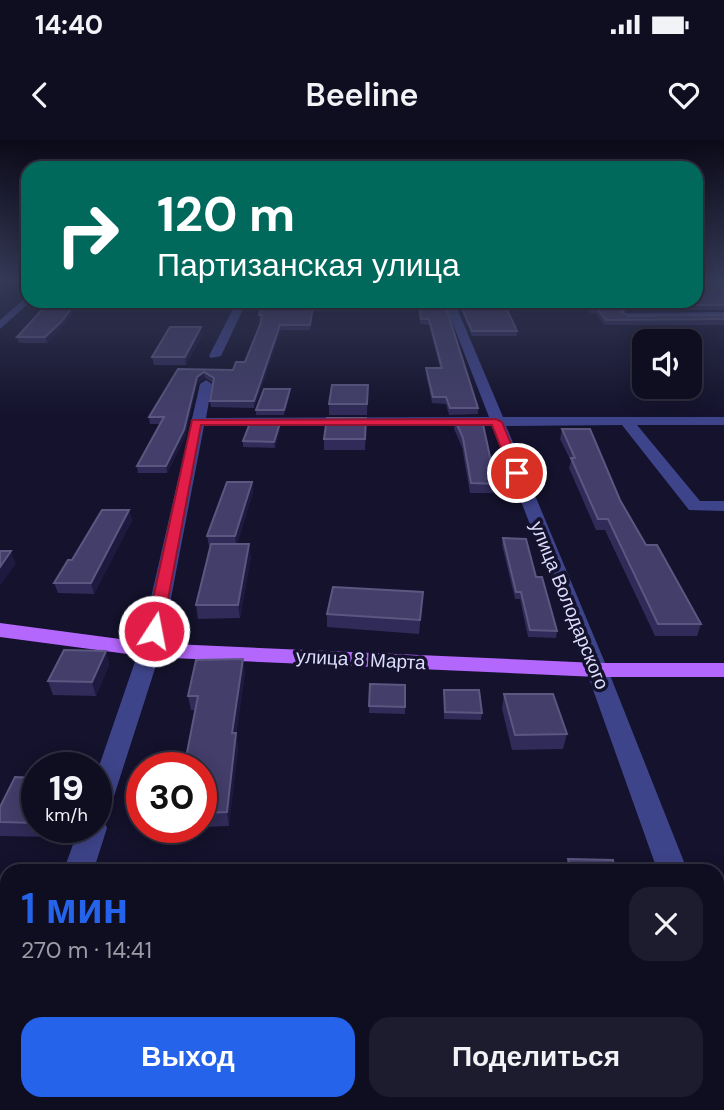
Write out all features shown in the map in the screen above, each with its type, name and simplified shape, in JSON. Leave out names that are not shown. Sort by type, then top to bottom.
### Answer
[{"type":"main road","name":"улица 8 Марта","points":[[0,630],[150,650],[597,670],[724,670]]},
{"type":"street","points":[[215,356],[230,325]]},
{"type":"street","name":"улица Володарского","points":[[458,325],[597,670],[670,864]]},
{"type":"street","points":[[112,767],[150,650],[206,384]]},
{"type":"street","points":[[196,422],[724,421]]},
{"type":"street","points":[[627,422],[695,506],[724,506]]},
{"type":"street","points":[[81,864],[88,843]]},
{"type":"building","points":[[28,325],[58,325],[45,337],[17,337]]},
{"type":"building","points":[[260,325],[280,325],[254,401],[210,401],[214,378],[204,372],[197,377],[184,430],[166,466],[137,466],[164,417],[149,417],[178,369],[233,370],[236,362],[245,362]]},
{"type":"building","points":[[431,325],[452,325],[478,408],[450,408],[446,397],[433,397],[426,368],[442,368]]},
{"type":"building","points":[[470,325],[514,325],[517,331],[472,331]]},
{"type":"building","points":[[170,327],[201,327],[185,357],[152,357]]},
{"type":"building","points":[[332,385],[368,385],[367,404],[329,404]]},
{"type":"building","points":[[264,389],[290,389],[284,410],[256,410]]},
{"type":"building","points":[[327,418],[366,418],[365,439],[324,439]]},
{"type":"building","points":[[455,420],[482,420],[496,484],[471,483],[463,438]]},
{"type":"building","points":[[250,423],[280,423],[274,442],[243,441]]},
{"type":"building","points":[[562,429],[590,429],[620,500],[646,545],[657,545],[701,624],[658,624],[608,519],[598,519],[571,458],[575,458]]},
{"type":"building","points":[[227,482],[252,482],[235,536],[207,536]]},
{"type":"building","points":[[102,510],[129,510],[91,583],[54,583],[68,560],[72,560]]},
{"type":"building","points":[[503,538],[526,539],[536,577],[542,577],[557,631],[530,630],[521,592],[516,592]]},
{"type":"building","points":[[211,544],[249,544],[238,605],[196,605]]},
{"type":"building","points":[[0,551],[11,551],[0,567]]},
{"type":"building","points":[[333,587],[423,592],[420,620],[327,614]]},
{"type":"building","points":[[64,650],[106,651],[92,682],[48,681]]},
{"type":"building","points":[[243,659],[232,733],[236,733],[227,812],[217,812],[217,752],[187,752],[198,696],[188,696],[196,660]]},
{"type":"building","points":[[370,684],[405,685],[405,707],[369,706]]},
{"type":"building","points":[[444,690],[479,690],[482,713],[445,712]]},
{"type":"building","points":[[504,694],[553,694],[567,734],[515,735]]},
{"type":"building","points":[[15,777],[21,777],[21,823],[0,822],[0,807]]},
{"type":"building","points":[[568,859],[613,860],[614,864],[569,864]]},
{"type":"route","points":[[154,631],[196,422],[496,422],[517,473]]}]
